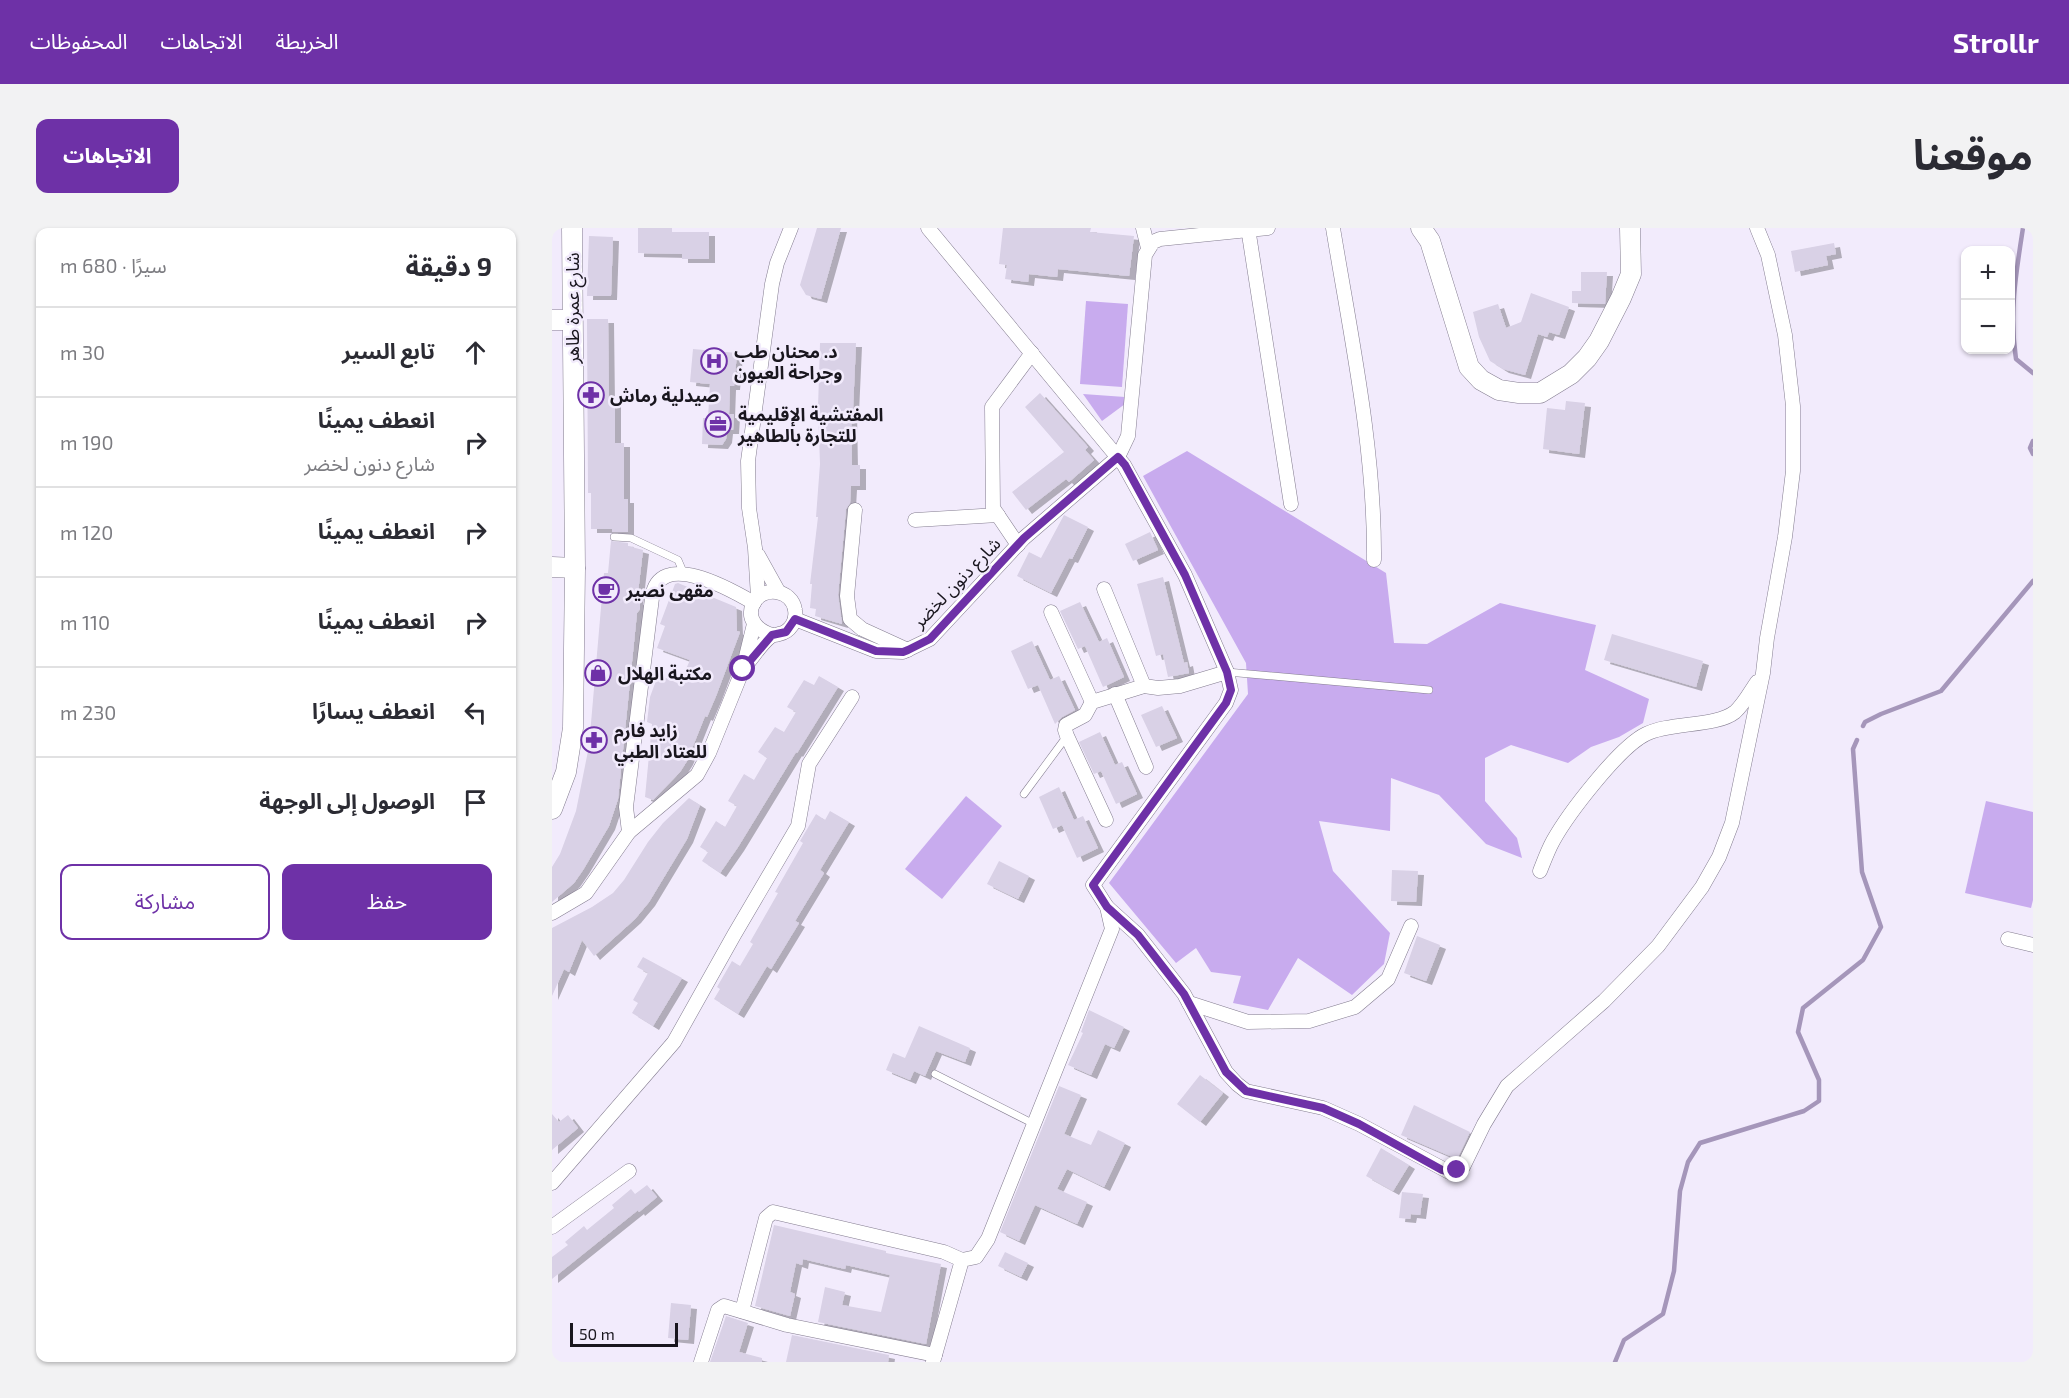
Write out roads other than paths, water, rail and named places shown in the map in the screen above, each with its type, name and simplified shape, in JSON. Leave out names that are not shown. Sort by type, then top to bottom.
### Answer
[{"type":"main road","name":"شارع عمرة طاهر","points":[[552,809],[566,772],[572,743],[575,568],[562,320],[572,228]]},
{"type":"main road","points":[[1421,228],[1430,241],[1469,367],[1481,380],[1499,390],[1540,393],[1571,374],[1587,358],[1599,341],[1631,274],[1630,228]]},
{"type":"main road","points":[[552,567],[575,568]]},
{"type":"street","points":[[755,548],[777,591],[790,598],[796,612],[795,619],[786,632],[772,635],[759,629],[752,617],[756,600],[755,548],[749,508],[748,461],[770,295],[777,263],[791,228]]},
{"type":"street","points":[[928,228],[1125,465],[1185,575],[1227,672],[1231,690],[1226,703],[1093,885],[1107,907],[1138,935],[1189,1003],[1226,1072],[1246,1091],[1323,1108],[1359,1124],[1449,1172],[1463,1167],[1484,1124],[1508,1086],[1604,1001],[1658,946],[1702,887],[1719,857],[1732,823],[1763,673],[1793,471],[1793,406],[1785,335],[1768,255],[1757,228]]},
{"type":"street","points":[[1143,228],[1148,248]]},
{"type":"street","points":[[1118,457],[1128,436],[1145,255],[1148,248],[1160,239],[1268,228]]},
{"type":"street","points":[[1334,228],[1361,406],[1374,511],[1374,560]]},
{"type":"street","points":[[1248,230],[1291,504]]},
{"type":"street","points":[[1018,544],[993,508],[992,407],[1032,353]]},
{"type":"street","name":"شارع دنون لخضر","points":[[795,619],[876,651],[903,652],[930,639],[1018,544],[1118,457]]},
{"type":"street","points":[[855,510],[847,596],[850,619],[862,629],[908,650]]},
{"type":"street","points":[[915,520],[998,515]]},
{"type":"street","points":[[629,832],[626,807],[653,590],[662,577],[676,573],[756,600]]},
{"type":"street","points":[[1104,589],[1144,686]]},
{"type":"street","points":[[756,600],[764,593],[777,591]]},
{"type":"street","points":[[1051,612],[1092,702]]},
{"type":"street","points":[[552,914],[586,893],[629,832],[697,775],[709,753],[743,669],[754,624]]},
{"type":"street","points":[[743,669],[772,635]]},
{"type":"street","points":[[1106,820],[1066,736],[1066,725],[1085,715],[1092,702],[1115,694],[1144,686],[1158,688],[1180,686],[1227,672]]},
{"type":"street","points":[[1540,871],[1552,842],[1571,812],[1623,751],[1645,734],[1663,727],[1720,718],[1733,713],[1744,702],[1763,673]]},
{"type":"street","points":[[1115,694],[1146,767]]},
{"type":"street","points":[[552,1183],[674,1042],[798,826],[809,764],[852,697]]},
{"type":"street","points":[[742,1311],[766,1218],[773,1212],[944,1252],[962,1260],[976,1257],[988,1239],[1112,929],[1107,907]]},
{"type":"street","points":[[1189,1003],[1248,1022],[1309,1021],[1355,1007],[1388,979],[1411,926]]},
{"type":"street","points":[[2008,939],[2033,945]]},
{"type":"street","points":[[552,1227],[629,1171]]},
{"type":"street","points":[[701,1362],[718,1310],[727,1306],[787,1325],[934,1358],[962,1260]]},
{"type":"lane","points":[[614,537],[631,538],[678,560],[684,574]]},
{"type":"lane","points":[[1227,672],[1429,690]]},
{"type":"lane","points":[[1024,794],[1066,736]]},
{"type":"lane","points":[[935,1074],[1034,1124]]},
{"type":"waterway","points":[[2023,228],[2014,293],[2014,342],[2016,359],[2033,373]]},
{"type":"waterway","points":[[2033,441],[2030,448],[2033,454]]},
{"type":"waterway","points":[[1863,726],[1865,722],[1881,714],[1941,691],[2033,581]]},
{"type":"waterway","points":[[1615,1362],[1624,1340],[1663,1314],[1674,1271],[1680,1191],[1688,1162],[1700,1143],[1804,1111],[1819,1101],[1819,1080],[1798,1032],[1803,1008],[1863,960],[1881,927],[1862,872],[1853,749],[1857,740]]},
{"type":"place","name":"د. محنان طب وجراحة العيون","points":[[714,361]]},
{"type":"place","name":"صيدلية رماش","points":[[591,395]]},
{"type":"place","name":"المفتشية الإقليمية للتجارة بالطاهير","points":[[718,424]]},
{"type":"place","name":"مقهى نصير","points":[[606,590]]},
{"type":"place","name":"مكتبة الهلال","points":[[598,673]]},
{"type":"place","name":"زايد فارم للعتاد الطبي","points":[[594,740]]}]
